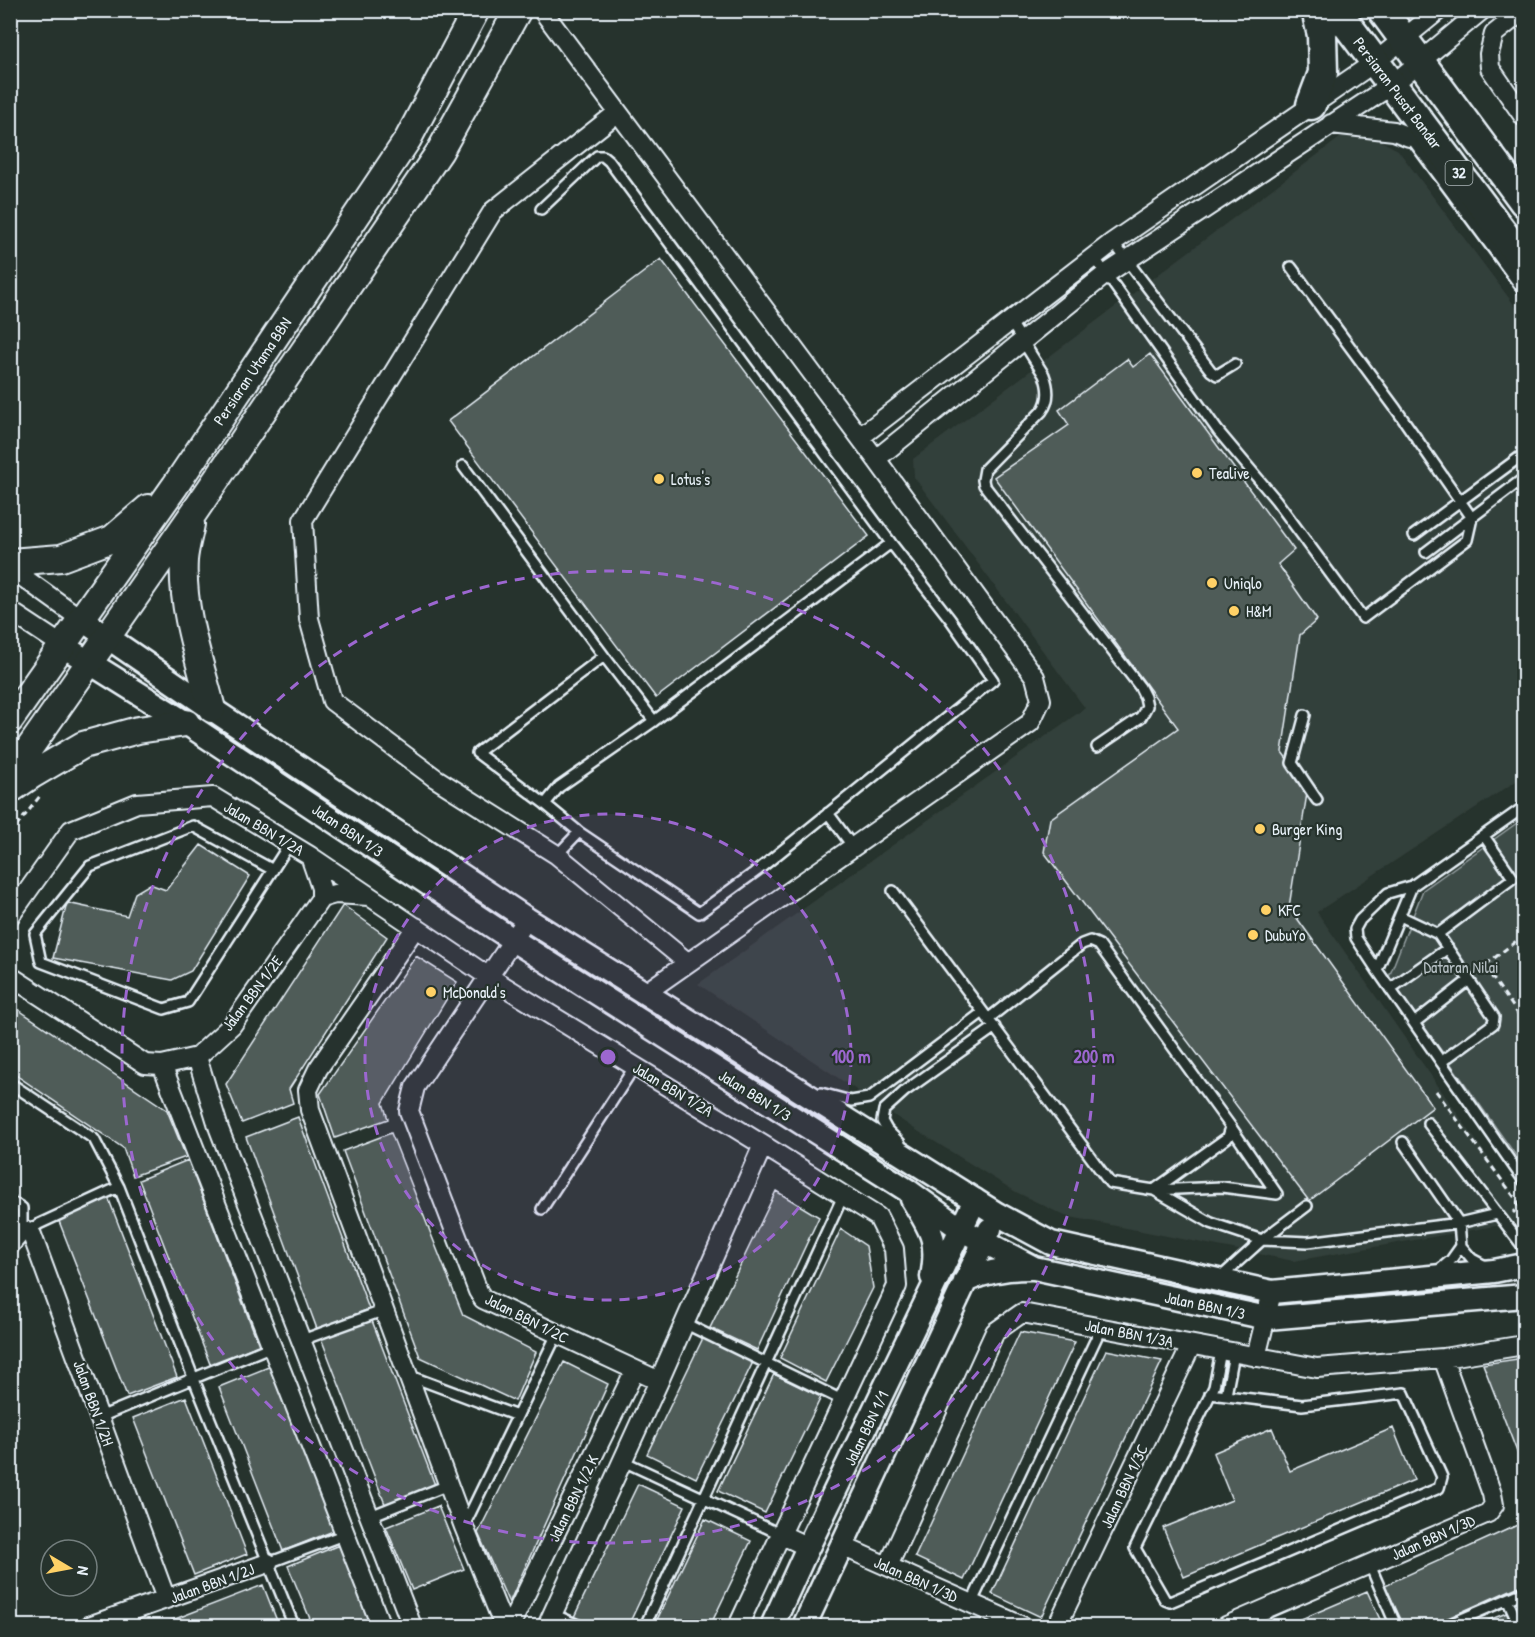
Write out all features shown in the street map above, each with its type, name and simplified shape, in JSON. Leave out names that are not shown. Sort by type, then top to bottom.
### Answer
[{"type":"main road","name":"Persiaran Utama BBN","points":[[10,720],[175,486],[408,140],[476,10]]},
{"type":"main road","name":"Persiaran Utama BBN","points":[[10,776],[108,638],[440,151],[518,10]]},
{"type":"main road","points":[[1316,10],[1322,35],[1321,115]]},
{"type":"main road","name":"Persiaran Pusat Bandar","points":[[1336,10],[1524,261]]},
{"type":"main road","name":"32","points":[[1382,10],[1524,202]]},
{"type":"main road","points":[[10,562],[61,558],[112,539],[175,486]]},
{"type":"main road","points":[[193,514],[184,560],[186,595],[189,618],[212,710]]},
{"type":"main road","points":[[10,790],[83,746],[138,730],[186,723]]},
{"type":"street","points":[[542,10],[860,437],[1035,677],[1041,700],[1030,723],[645,993],[642,1002],[647,1012],[685,1042],[694,1057]]},
{"type":"street","points":[[860,437],[1113,242],[1321,115],[1393,84],[1411,51],[1439,10]]},
{"type":"street","points":[[876,459],[1106,274],[1321,115],[1375,62],[1411,51],[1482,10]]},
{"type":"street","points":[[1524,10],[1494,34],[1489,54],[1490,68],[1524,117]]},
{"type":"street","points":[[617,113],[493,211],[303,520],[309,619],[332,701],[435,778],[557,855],[687,962]]},
{"type":"street","points":[[1321,115],[1407,132]]},
{"type":"street","points":[[10,568],[81,619]]},
{"type":"street","points":[[10,611],[63,646]]},
{"type":"street","name":"Jalan BBN 1/3","points":[[81,619],[212,710],[527,919],[997,1214],[1051,1243],[1272,1292],[1494,1271],[1524,1265]]},
{"type":"street","name":"Jalan BBN 1/3","points":[[63,646],[186,723],[694,1057],[907,1190],[962,1230],[1034,1268],[1267,1318],[1524,1296]]},
{"type":"street","name":"Jalan BBN 1/2A","points":[[10,916],[71,830],[137,803],[213,797],[372,896],[489,976],[878,1217],[894,1249],[897,1286],[738,1626]]},
{"type":"street","points":[[310,856],[321,888],[321,898],[335,894],[372,896]]},
{"type":"street","name":"Jalan BBN 1/2E","points":[[197,1057],[232,1024],[321,898]]},
{"type":"street","name":"Jalan BBN 1/2C","points":[[527,919],[415,1087],[409,1111],[483,1299],[659,1381]]},
{"type":"street","points":[[416,927],[318,1069],[308,1090],[310,1110],[448,1485],[504,1626]]},
{"type":"street","points":[[10,976],[145,1064],[162,1065],[197,1057],[219,1129],[412,1626]]},
{"type":"street","points":[[162,1065],[381,1626]]},
{"type":"street","points":[[659,1381],[763,1145]]},
{"type":"street","points":[[907,1190],[933,1237],[936,1252],[929,1297]]},
{"type":"street","name":"Jalan BBN 1/1","points":[[772,1626],[975,1200]]},
{"type":"street","name":"Jalan BBN 1/1","points":[[804,1626],[997,1214]]},
{"type":"street","name":"Jalan BBN 1/2H","points":[[20,1236],[32,1235],[166,1599]]},
{"type":"street","points":[[965,1281],[984,1273],[1014,1268],[1034,1268]]},
{"type":"street","points":[[1256,1357],[1272,1292]]},
{"type":"street","name":"Jalan BBN 1/3A","points":[[888,1566],[995,1332],[1022,1313],[1317,1368],[1443,1358],[1524,1345]]},
{"type":"street","name":"Jalan BBN 1/3C","points":[[1058,1626],[1191,1346]]},
{"type":"street","name":"Jalan BBN 1/3D","points":[[1226,1626],[1488,1513],[1494,1505],[1492,1494],[1443,1358]]},
{"type":"street","name":"Jalan BBN 1/2 K","points":[[510,1626],[635,1370]]},
{"type":"street","name":"Jalan BBN 1/2 K","points":[[550,1620],[659,1381]]},
{"type":"street","points":[[780,1534],[808,1547]]},
{"type":"street","name":"Jalan BBN 1/3D","points":[[842,1546],[1022,1626]]},
{"type":"street","name":"Jalan BBN 1/2J","points":[[89,1626],[132,1619],[166,1599],[268,1563]]},
{"type":"lane","points":[[1393,84],[1403,116]]},
{"type":"lane","points":[[1407,132],[1524,291]]},
{"type":"lane","points":[[541,209],[597,156],[603,156],[609,161],[993,680],[991,684],[758,870],[699,913],[579,832],[477,753],[604,656]]},
{"type":"lane","points":[[1113,242],[1211,371],[1217,375],[1235,364]]},
{"type":"lane","points":[[1095,257],[1218,431],[1276,500],[1363,618],[1467,540],[1472,518],[1396,409],[1291,267]]},
{"type":"lane","points":[[1010,321],[1044,375],[1048,385],[1046,405],[1023,432],[985,469],[984,485],[1140,687],[1145,697],[1147,706],[1141,717],[1097,747]]},
{"type":"lane","points":[[1414,535],[1524,454]]},
{"type":"lane","points":[[463,466],[654,721]]},
{"type":"lane","points":[[1426,552],[1524,478]]},
{"type":"lane","points":[[545,804],[560,787],[654,721],[891,543]]},
{"type":"lane","points":[[1305,715],[1292,763],[1317,800]]},
{"type":"lane","points":[[1524,807],[1412,886],[1388,893],[1360,920],[1355,929],[1356,938],[1390,989],[1441,1062],[1521,1167],[1524,1181]]},
{"type":"lane","points":[[828,813],[853,847]]},
{"type":"lane","points":[[273,870],[193,826],[90,866],[35,934],[41,962],[164,1008],[188,1002],[273,870],[290,843]]},
{"type":"lane","points":[[557,855],[579,832]]},
{"type":"lane","points":[[1438,934],[1513,878],[1484,836]]},
{"type":"lane","points":[[1377,970],[1412,886]]},
{"type":"lane","points":[[893,891],[989,1020],[1110,1183],[1154,1190],[1222,1187],[1277,1194],[1231,1126],[1098,945],[1090,941],[1082,944],[989,1020],[884,1110],[882,1121],[887,1130],[930,1171]]},
{"type":"lane","points":[[1400,916],[1438,934],[1494,1017],[1493,1024],[1441,1062]]},
{"type":"lane","points":[[1390,989],[1448,948]]},
{"type":"lane","points":[[1414,1023],[1469,980]]},
{"type":"lane","points":[[787,1082],[851,1101],[869,1098],[989,1020]]},
{"type":"lane","points":[[542,1209],[635,1066]]},
{"type":"lane","points":[[10,1083],[94,1139],[119,1187],[294,1626]]},
{"type":"lane","points":[[1428,1123],[1524,1248]]},
{"type":"lane","points":[[1154,1190],[1228,1137],[1231,1126]]},
{"type":"lane","points":[[1403,1142],[1459,1223],[1461,1246],[1472,1259],[1494,1271]]},
{"type":"lane","points":[[20,1236],[39,1224],[119,1187]]},
{"type":"lane","points":[[1154,1190],[1211,1222],[1262,1240],[1308,1242],[1500,1218]]},
{"type":"lane","points":[[645,1626],[768,1364],[843,1196]]},
{"type":"lane","points":[[10,1201],[22,1208],[20,1236]]},
{"type":"lane","points":[[1218,1280],[1262,1240],[1307,1206]]},
{"type":"lane","points":[[1431,1277],[1451,1260],[1461,1246]]},
{"type":"lane","points":[[302,1340],[385,1310]]},
{"type":"lane","points":[[684,1323],[844,1401]]},
{"type":"lane","points":[[971,1604],[1101,1328]]},
{"type":"lane","points":[[464,1527],[557,1334]]},
{"type":"lane","points":[[100,1417],[272,1346]]},
{"type":"lane","points":[[1210,1394],[1302,1405],[1404,1393],[1442,1477],[1439,1488],[1170,1602],[1165,1600],[1136,1548],[1228,1353]]},
{"type":"lane","points":[[1226,1395],[1228,1353]]},
{"type":"lane","points":[[409,1376],[517,1416]]},
{"type":"lane","points":[[623,1461],[780,1534]]},
{"type":"lane","points":[[368,1517],[448,1485]]},
{"type":"lane","points":[[268,1563],[346,1534]]},
{"type":"lane","points":[[1370,1565],[1396,1626]]},
{"type":"lane","points":[[1446,1626],[1524,1592]]},
{"type":"lane","points":[[1507,1599],[1519,1626]]},
{"type":"lane","points":[[550,1620],[580,1626]]},
{"type":"path","points":[[1524,935],[1484,966],[1524,1022]]},
{"type":"path","points":[[1436,1091],[1518,1202],[1517,1209],[1500,1218]]},
{"type":"shaded area","points":[[1345,134],[1372,136],[1398,150],[1524,318],[1524,776],[1317,912],[1524,1209],[1524,1221],[1294,1261],[1065,1216],[1016,1192],[916,1130],[698,984],[1085,708],[914,477],[913,459]]},
{"type":"green space","name":"Dataran Nilai","points":[[1524,818],[1524,1167],[1389,977],[1423,890]]},
{"type":"building","name":"Lotus's","points":[[661,259],[869,536],[656,698],[448,421]]},
{"type":"building","points":[[1150,354],[1294,550],[1278,564],[1317,620],[1300,635],[1282,752],[1308,787],[1289,907],[1433,1107],[1309,1201],[1044,852],[1050,819],[1178,728],[994,477],[1069,425],[1059,410],[1127,359],[1133,367]]},
{"type":"building","points":[[201,845],[250,876],[191,971],[172,980],[53,958],[67,903],[127,916],[135,893],[150,884],[166,890]]},
{"type":"building","points":[[343,905],[387,937],[289,1089],[293,1103],[242,1123],[226,1084]]},
{"type":"building","points":[[416,956],[457,982],[383,1103],[388,1119],[335,1138],[320,1094]]},
{"type":"building","points":[[10,1004],[167,1110],[186,1157],[133,1176],[123,1148],[10,1071]]},
{"type":"building","points":[[298,1117],[369,1309],[317,1329],[246,1137]]},
{"type":"building","points":[[391,1133],[463,1315],[536,1352],[515,1401],[420,1357],[343,1151]]},
{"type":"building","points":[[188,1160],[259,1345],[210,1364],[139,1180]]},
{"type":"building","points":[[776,1191],[819,1217],[757,1350],[710,1328]]},
{"type":"building","points":[[108,1197],[177,1377],[127,1396],[57,1216]]},
{"type":"building","points":[[841,1229],[866,1246],[873,1288],[826,1382],[780,1358]]},
{"type":"building","points":[[371,1318],[435,1485],[385,1504],[321,1338]]},
{"type":"building","points":[[1020,1332],[1075,1342],[964,1580],[915,1557]]},
{"type":"building","points":[[703,1338],[753,1362],[696,1478],[647,1454]]},
{"type":"building","points":[[1106,1350],[1162,1361],[1041,1617],[992,1594]]},
{"type":"building","points":[[1524,1358],[1524,1470],[1483,1364]]},
{"type":"building","points":[[564,1362],[608,1384],[509,1603],[478,1533]]},
{"type":"building","points":[[271,1366],[336,1530],[283,1551],[219,1387]]},
{"type":"building","points":[[774,1374],[821,1397],[765,1513],[718,1491]]},
{"type":"building","points":[[186,1397],[247,1554],[194,1575],[133,1418]]},
{"type":"building","points":[[1272,1428],[1290,1471],[1393,1428],[1414,1480],[1184,1577],[1163,1528],[1232,1500],[1213,1453]]},
{"type":"building","points":[[638,1484],[685,1506],[628,1626],[594,1626],[574,1617]]},
{"type":"building","points":[[438,1506],[464,1569],[412,1590],[386,1527]]},
{"type":"building","points":[[705,1519],[751,1541],[710,1626],[654,1626]]},
{"type":"building","points":[[1524,1522],[1524,1584],[1430,1626],[1404,1626],[1385,1585]]},
{"type":"building","points":[[339,1545],[372,1626],[313,1626],[288,1566]]},
{"type":"building","points":[[263,1585],[279,1626],[157,1626]]},
{"type":"building","points":[[1367,1591],[1383,1626],[1285,1626]]},
{"type":"building","points":[[1509,1612],[1515,1626],[1474,1626]]},
{"type":"place","name":"Tealive","points":[[1197,473]]},
{"type":"place","name":"Lotus's","points":[[659,479]]},
{"type":"place","name":"Uniqlo","points":[[1212,583]]},
{"type":"place","name":"H&M","points":[[1234,611]]},
{"type":"place","name":"Burger King","points":[[1260,829]]},
{"type":"place","name":"KFC","points":[[1266,910]]},
{"type":"place","name":"DubuYo","points":[[1253,935]]},
{"type":"place","name":"McDonald's","points":[[431,992]]}]
